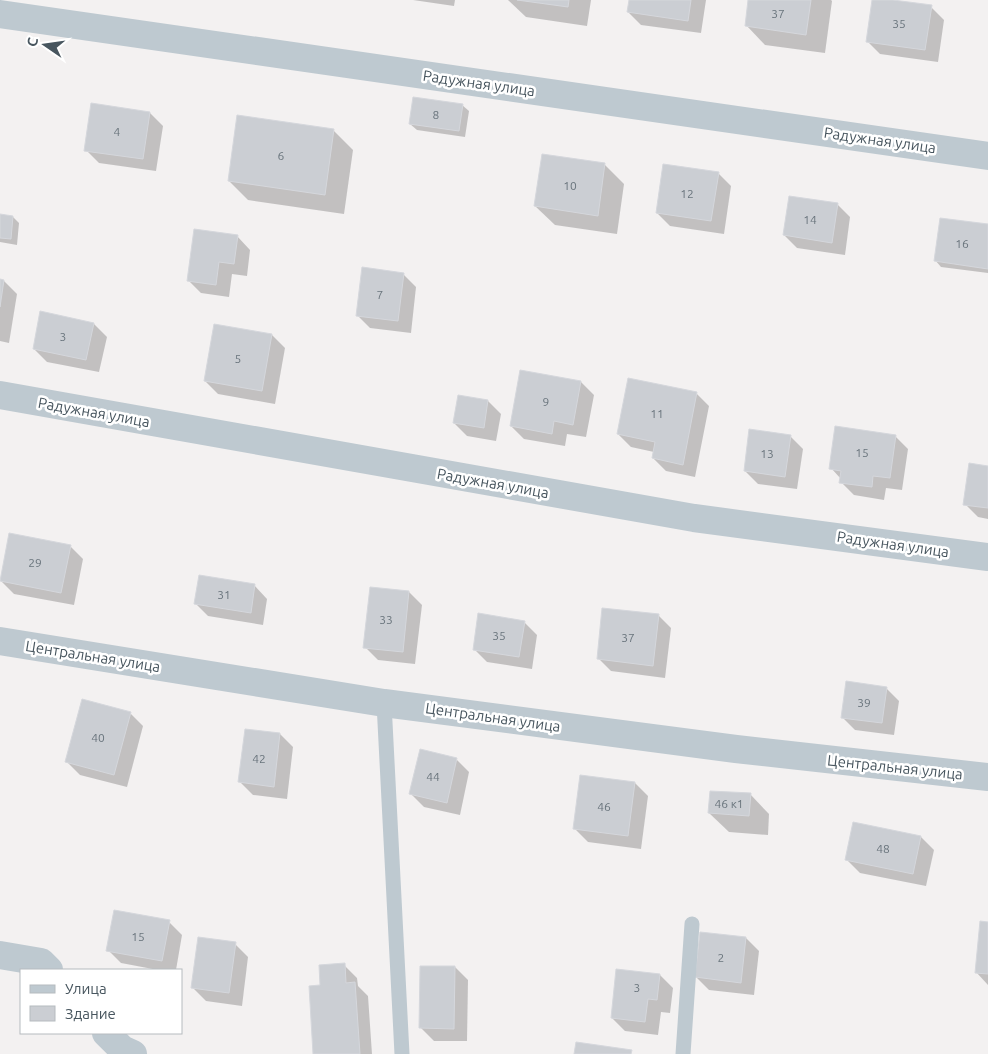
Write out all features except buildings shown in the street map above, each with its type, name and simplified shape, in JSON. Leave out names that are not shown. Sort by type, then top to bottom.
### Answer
[{"type":"street","name":"Радужная улица","points":[[0,14],[988,156]]},
{"type":"street","name":"Радужная улица","points":[[0,395],[694,518],[988,557]]},
{"type":"street","name":"Центральная улица","points":[[0,642],[384,703],[736,750],[988,778]]},
{"type":"street","points":[[0,955],[41,962],[48,969]]},
{"type":"street","points":[[107,1034],[122,1049],[133,1054]]},
{"type":"lane","points":[[384,703],[402,1054]]},
{"type":"lane","points":[[683,1054],[692,924]]}]
